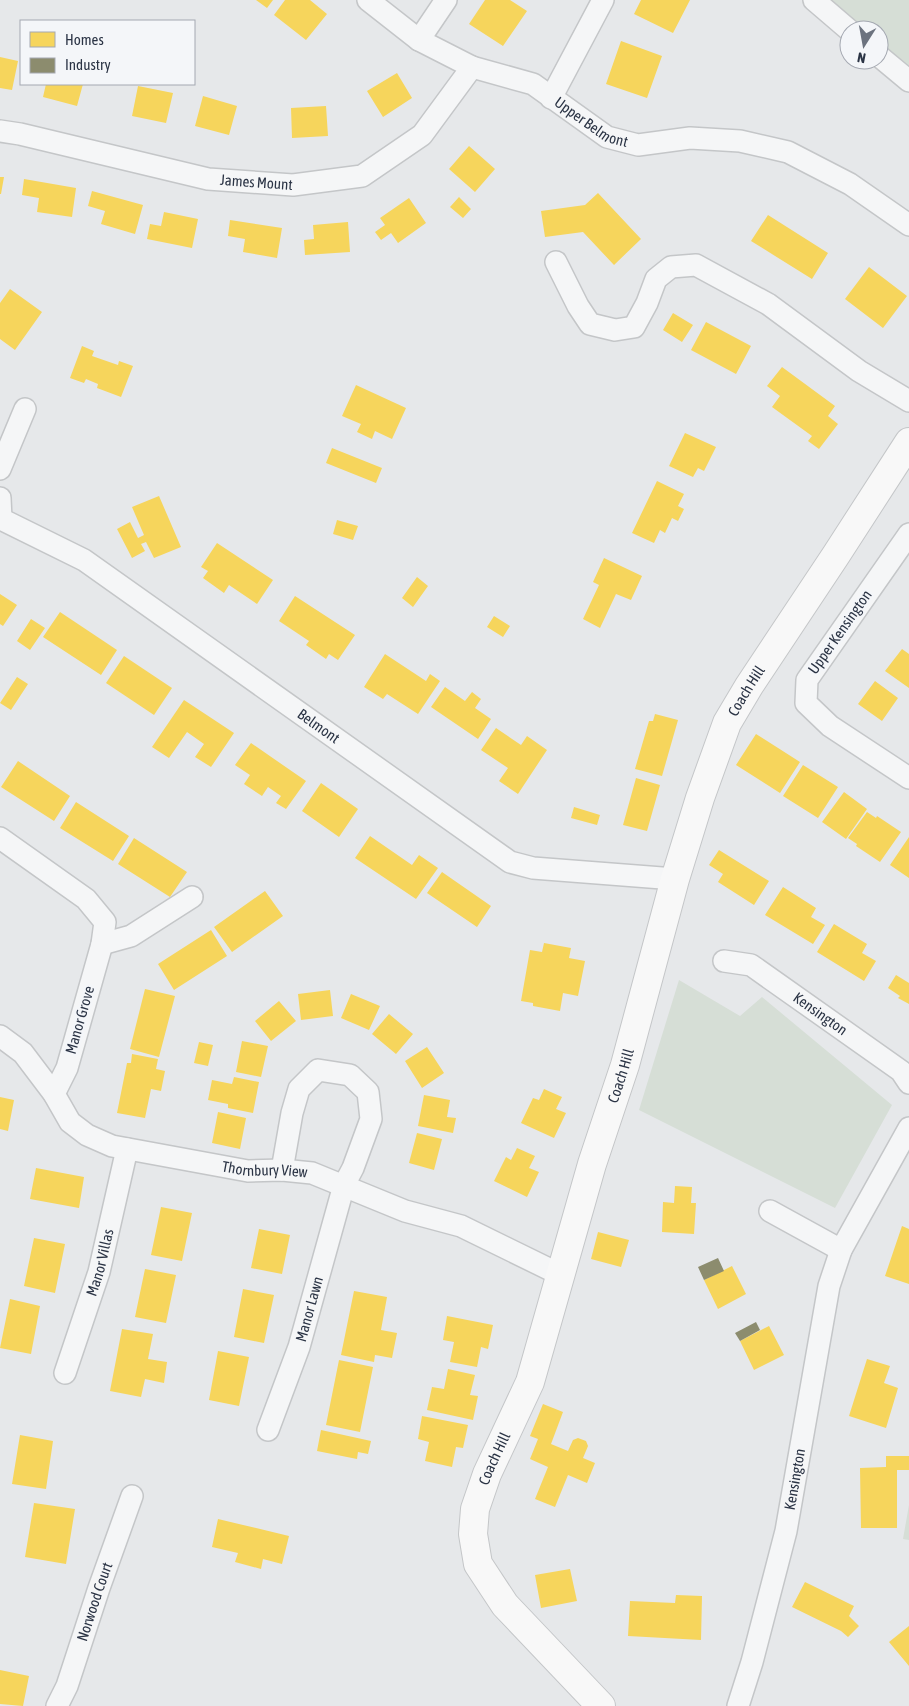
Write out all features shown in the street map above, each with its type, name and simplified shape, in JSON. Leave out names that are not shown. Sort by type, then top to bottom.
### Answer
[{"type":"street","name":"Upper Belmont","points":[[368,0],[419,40],[472,67],[533,84],[607,138],[638,145],[690,138],[740,141],[788,152],[850,184],[909,225]]},
{"type":"street","points":[[419,40],[446,0]]},
{"type":"street","points":[[551,98],[603,0]]},
{"type":"street","points":[[814,0],[839,21]]},
{"type":"street","points":[[889,64],[909,81]]},
{"type":"street","name":"James Mount","points":[[0,131],[30,136],[208,179],[293,185],[362,176],[422,135],[472,67]]},
{"type":"street","points":[[556,262],[578,306],[590,324],[615,330],[634,327],[647,303],[656,279],[671,267],[696,265],[768,304],[859,371],[909,401]]},
{"type":"street","points":[[0,469],[25,409]]},
{"type":"street","name":"Coach Hill","points":[[602,1706],[505,1605],[478,1564],[473,1534],[475,1509],[487,1474],[530,1382],[592,1164],[625,1065],[675,879],[726,723],[909,442]]},
{"type":"street","name":"Belmont","points":[[0,498],[1,519],[84,560],[510,862],[533,868],[675,879]]},
{"type":"street","name":"Upper Kensington","points":[[909,534],[807,680],[806,703],[830,726],[909,778]]},
{"type":"street","name":"Manor Grove","points":[[0,838],[86,898],[105,922],[102,944],[67,1068],[54,1094]]},
{"type":"street","points":[[102,944],[131,936],[192,897]]},
{"type":"street","name":"Kensington","points":[[724,961],[751,965],[901,1071],[909,1083]]},
{"type":"street","name":"Thornbury View","points":[[0,1036],[23,1053],[54,1094],[70,1122],[86,1136],[112,1146],[248,1171],[282,1170],[312,1173],[405,1211],[461,1226],[561,1275]]},
{"type":"street","name":"Manor Lawn","points":[[268,1430],[299,1347],[344,1186],[372,1119],[368,1092],[350,1075],[318,1070],[299,1089],[292,1114],[282,1170]]},
{"type":"street","name":"Kensington","points":[[738,1706],[752,1662],[786,1531],[829,1286],[842,1250],[909,1128]]},
{"type":"street","name":"Manor Villas","points":[[65,1373],[99,1272],[128,1149]]},
{"type":"street","points":[[770,1211],[842,1250]]},
{"type":"street","name":"Norwood Court","points":[[57,1706],[67,1686],[132,1496]]},
{"type":"shaded area","points":[[823,0],[909,0],[909,69],[889,53],[889,20],[848,20]]},
{"type":"shaded area","points":[[679,980],[740,1016],[762,997],[892,1105],[835,1208],[639,1110]]},
{"type":"shaded area","points":[[909,1505],[909,1540],[903,1539]]},
{"type":"building: Homes","points":[[256,0],[273,0],[267,8]]},
{"type":"building: Homes","points":[[285,0],[310,0],[327,14],[306,40],[274,15]]},
{"type":"building: Homes","points":[[485,0],[510,0],[527,11],[503,46],[469,24]]},
{"type":"building: Homes","points":[[641,0],[690,0],[673,33],[634,14]]},
{"type":"building: Homes","points":[[621,41],[662,56],[647,98],[606,84]]},
{"type":"building: Homes","points":[[0,57],[18,61],[12,90],[0,88]]},
{"type":"building: Homes","points":[[397,73],[412,98],[383,117],[367,91]]},
{"type":"building: Homes","points":[[46,85],[83,85],[77,106],[43,97]]},
{"type":"building: Homes","points":[[138,86],[173,93],[166,123],[132,116]]},
{"type":"building: Homes","points":[[203,96],[237,106],[229,135],[195,126]]},
{"type":"building: Homes","points":[[326,106],[328,136],[292,138],[291,108]]},
{"type":"building: Homes","points":[[469,146],[495,169],[475,192],[449,169]]},
{"type":"building: Homes","points":[[0,177],[4,177],[1,194],[0,194]]},
{"type":"building: Homes","points":[[24,179],[76,188],[72,217],[37,212],[39,198],[22,195]]},
{"type":"building: Homes","points":[[92,191],[143,205],[135,234],[101,224],[105,211],[88,206]]},
{"type":"building: Homes","points":[[598,193],[641,239],[614,265],[583,232],[545,237],[541,211],[585,205]]},
{"type":"building: Homes","points":[[459,197],[471,209],[463,218],[450,207]]},
{"type":"building: Homes","points":[[409,198],[426,223],[398,243],[391,233],[381,240],[375,232],[385,225],[380,218]]},
{"type":"building: Homes","points":[[164,212],[198,219],[192,248],[147,239],[150,224],[161,226]]},
{"type":"building: Homes","points":[[768,215],[828,253],[812,279],[751,241]]},
{"type":"building: Homes","points":[[230,220],[282,228],[277,258],[243,252],[245,239],[228,236]]},
{"type":"building: Homes","points":[[348,222],[350,252],[305,255],[304,240],[314,239],[313,225]]},
{"type":"building: Homes","points":[[869,267],[907,296],[883,328],[845,299]]},
{"type":"building: Homes","points":[[10,289],[42,312],[15,350],[0,339],[0,303]]},
{"type":"building: Homes","points":[[673,313],[693,325],[682,342],[663,330]]},
{"type":"building: Homes","points":[[706,322],[751,346],[736,374],[691,350]]},
{"type":"building: Homes","points":[[82,346],[94,351],[92,356],[118,365],[119,361],[133,366],[121,397],[97,388],[98,384],[86,379],[84,383],[70,378]]},
{"type":"building: Homes","points":[[782,367],[835,406],[828,416],[838,424],[819,449],[808,441],[812,436],[772,407],[780,396],[767,386]]},
{"type":"building: Homes","points":[[356,385],[406,408],[392,439],[375,431],[372,439],[357,432],[361,424],[342,416]]},
{"type":"building: Homes","points":[[685,433],[716,447],[704,471],[698,468],[693,477],[669,466]]},
{"type":"building: Homes","points":[[332,448],[382,468],[376,483],[326,463]]},
{"type":"building: Homes","points":[[657,481],[684,494],[678,506],[684,509],[678,521],[672,518],[665,533],[660,530],[654,543],[632,533]]},
{"type":"building: Homes","points":[[159,496],[181,547],[154,558],[146,542],[141,544],[145,551],[132,558],[117,529],[130,522],[138,538],[144,535],[132,507]]},
{"type":"building: Homes","points":[[337,520],[358,526],[353,540],[333,534]]},
{"type":"building: Homes","points":[[217,543],[273,580],[257,604],[229,585],[224,593],[203,578],[208,571],[201,567]]},
{"type":"building: Homes","points":[[604,558],[642,576],[631,600],[616,594],[600,628],[583,619],[599,585],[593,582]]},
{"type":"building: Homes","points":[[417,577],[428,586],[413,607],[402,598]]},
{"type":"building: Homes","points":[[0,594],[17,605],[3,626],[0,624]]},
{"type":"building: Homes","points":[[295,596],[355,635],[338,660],[329,654],[326,659],[306,645],[309,641],[279,621]]},
{"type":"building: Homes","points":[[60,612],[117,650],[101,675],[43,637]]},
{"type":"building: Homes","points":[[494,616],[510,626],[503,637],[487,627]]},
{"type":"building: Homes","points":[[31,619],[45,628],[30,650],[17,641]]},
{"type":"building: Homes","points":[[902,649],[909,654],[909,688],[885,671]]},
{"type":"building: Homes","points":[[385,654],[426,681],[430,674],[440,681],[418,714],[387,694],[383,699],[364,687]]},
{"type":"building: Homes","points":[[124,656],[172,688],[154,715],[106,683]]},
{"type":"building: Homes","points":[[17,677],[28,684],[11,710],[0,703]]},
{"type":"building: Homes","points":[[875,681],[898,698],[882,721],[858,704]]},
{"type":"building: Homes","points":[[445,687],[465,701],[472,692],[481,699],[475,708],[491,719],[478,739],[431,707]]},
{"type":"building: Homes","points":[[184,700],[234,733],[211,767],[195,757],[204,744],[187,732],[169,758],[152,747]]},
{"type":"building: Homes","points":[[655,714],[678,720],[662,776],[635,769],[649,721],[653,721]]},
{"type":"building: Homes","points":[[496,728],[521,745],[527,736],[547,750],[518,794],[499,781],[508,768],[481,750]]},
{"type":"building: Homes","points":[[756,734],[800,762],[780,793],[736,765]]},
{"type":"building: Homes","points":[[251,743],[306,781],[286,809],[276,803],[281,796],[268,787],[262,796],[244,784],[250,775],[235,765]]},
{"type":"building: Homes","points":[[18,761],[70,796],[54,821],[1,787]]},
{"type":"building: Homes","points":[[803,765],[838,787],[818,818],[783,796]]},
{"type":"building: Homes","points":[[636,778],[660,785],[647,831],[623,825]]},
{"type":"building: Homes","points":[[321,783],[358,809],[339,837],[302,811]]},
{"type":"building: Homes","points":[[844,792],[867,809],[846,839],[822,822]]},
{"type":"building: Homes","points":[[76,802],[129,836],[113,861],[60,828]]},
{"type":"building: Homes","points":[[574,807],[600,815],[597,825],[571,818]]},
{"type":"building: Homes","points":[[867,812],[876,818],[877,816],[901,832],[880,862],[856,846],[857,844],[848,838]]},
{"type":"building: Homes","points":[[370,836],[412,865],[419,855],[438,868],[416,899],[355,858]]},
{"type":"building: Homes","points":[[909,837],[909,878],[890,865]]},
{"type":"building: Homes","points":[[134,838],[187,872],[170,897],[118,864]]},
{"type":"building: Homes","points":[[719,850],[769,881],[754,905],[718,882],[723,874],[709,865]]},
{"type":"building: Homes","points":[[442,872],[491,906],[477,927],[427,893]]},
{"type":"building: Homes","points":[[783,887],[816,908],[811,917],[825,925],[813,944],[765,915]]},
{"type":"building: Homes","points":[[265,891],[283,916],[232,952],[214,927]]},
{"type":"building: Homes","points":[[834,924],[867,944],[862,953],[876,961],[864,981],[817,952]]},
{"type":"building: Homes","points":[[211,930],[227,956],[174,990],[158,964]]},
{"type":"building: Homes","points":[[544,943],[571,948],[569,958],[585,961],[578,996],[563,993],[560,1011],[533,1006],[533,1003],[521,1001],[530,950],[542,952]]},
{"type":"building: Homes","points":[[896,975],[909,983],[909,1004],[898,998],[900,996],[888,988]]},
{"type":"building: Homes","points":[[145,989],[175,996],[159,1057],[130,1049]]},
{"type":"building: Homes","points":[[330,990],[333,1016],[301,1020],[298,994]]},
{"type":"building: Homes","points":[[351,994],[380,1006],[369,1030],[341,1018]]},
{"type":"building: Homes","points":[[279,1001],[296,1021],[271,1041],[255,1021]]},
{"type":"building: Homes","points":[[389,1014],[413,1034],[396,1054],[372,1034]]},
{"type":"building: Homes","points":[[242,1041],[268,1046],[261,1077],[236,1072]]},
{"type":"building: Homes","points":[[199,1042],[213,1045],[208,1066],[194,1063]]},
{"type":"building: Homes","points":[[427,1047],[444,1073],[422,1088],[405,1061]]},
{"type":"building: Homes","points":[[132,1054],[158,1059],[156,1069],[165,1071],[161,1091],[151,1089],[145,1118],[117,1113],[127,1063],[131,1063]]},
{"type":"building: Homes","points":[[234,1077],[259,1082],[253,1113],[228,1108],[228,1104],[208,1100],[212,1080],[232,1084]]},
{"type":"building: Homes","points":[[544,1089],[562,1097],[556,1109],[566,1113],[554,1138],[521,1123],[533,1098],[539,1100]]},
{"type":"building: Homes","points":[[424,1095],[450,1100],[447,1117],[456,1118],[453,1133],[418,1126]]},
{"type":"building: Homes","points":[[0,1097],[14,1100],[8,1131],[0,1129]]},
{"type":"building: Homes","points":[[218,1112],[246,1118],[240,1149],[212,1143]]},
{"type":"building: Homes","points":[[417,1133],[442,1139],[434,1170],[409,1163]]},
{"type":"building: Homes","points":[[517,1148],[535,1156],[529,1168],[539,1172],[527,1197],[494,1181],[506,1157],[511,1160]]},
{"type":"building: Homes","points":[[36,1168],[84,1177],[79,1208],[30,1199]]},
{"type":"building: Homes","points":[[675,1186],[692,1187],[691,1203],[696,1203],[694,1234],[662,1232],[663,1202],[674,1203]]},
{"type":"building: Homes","points":[[161,1207],[192,1213],[182,1261],[151,1255]]},
{"type":"building: Homes","points":[[902,1226],[909,1229],[909,1284],[885,1276]]},
{"type":"building: Homes","points":[[259,1229],[290,1235],[282,1274],[251,1268]]},
{"type":"building: Homes","points":[[598,1232],[629,1240],[621,1267],[591,1259]]},
{"type":"building: Homes","points":[[34,1238],[65,1244],[55,1293],[24,1286]]},
{"type":"building: Homes","points":[[732,1266],[746,1294],[718,1309],[704,1280]]},
{"type":"building: Homes","points":[[145,1269],[176,1275],[166,1323],[135,1317]]},
{"type":"building: Homes","points":[[243,1289],[274,1295],[264,1343],[234,1337]]},
{"type":"building: Homes","points":[[354,1291],[387,1297],[381,1330],[397,1333],[392,1358],[375,1355],[374,1362],[341,1355]]},
{"type":"building: Homes","points":[[10,1299],[40,1306],[31,1354],[0,1348]]},
{"type":"building: Homes","points":[[447,1316],[493,1325],[488,1349],[481,1347],[477,1367],[450,1362],[454,1342],[443,1340]]},
{"type":"building: Homes","points":[[769,1326],[784,1355],[754,1370],[740,1341]]},
{"type":"building: Homes","points":[[122,1329],[153,1334],[148,1359],[167,1362],[164,1383],[145,1379],[141,1397],[110,1391]]},
{"type":"building: Homes","points":[[218,1351],[249,1357],[239,1406],[209,1400]]},
{"type":"building: Homes","points":[[867,1359],[890,1366],[884,1383],[898,1388],[886,1428],[849,1416]]},
{"type":"building: Homes","points":[[339,1360],[373,1367],[360,1432],[326,1425]]},
{"type":"building: Homes","points":[[448,1369],[475,1375],[470,1395],[478,1396],[473,1420],[427,1410],[432,1387],[444,1389]]},
{"type":"building: Homes","points":[[543,1404],[563,1412],[551,1444],[568,1451],[573,1440],[578,1438],[586,1441],[588,1446],[583,1458],[595,1463],[587,1483],[568,1475],[555,1507],[535,1499],[548,1467],[530,1459],[538,1439],[530,1436]]},
{"type":"building: Homes","points":[[422,1416],[468,1425],[463,1448],[456,1447],[452,1467],[425,1461],[429,1442],[418,1439]]},
{"type":"building: Homes","points":[[321,1430],[371,1441],[368,1454],[358,1452],[357,1459],[317,1451]]},
{"type":"building: Homes","points":[[20,1435],[53,1441],[46,1489],[12,1484]]},
{"type":"building: Homes","points":[[886,1456],[909,1456],[909,1470],[897,1470],[897,1528],[861,1528],[860,1468],[886,1467]]},
{"type":"building: Homes","points":[[34,1503],[75,1509],[66,1564],[25,1557]]},
{"type":"building: Homes","points":[[218,1519],[289,1536],[282,1564],[263,1559],[261,1569],[235,1562],[238,1553],[212,1547]]},
{"type":"building: Homes","points":[[570,1569],[577,1601],[541,1608],[535,1575]]},
{"type":"building: Homes","points":[[805,1582],[854,1606],[849,1616],[859,1626],[848,1637],[841,1631],[792,1607]]},
{"type":"building: Homes","points":[[676,1595],[702,1596],[701,1640],[628,1636],[630,1601],[675,1603]]},
{"type":"building: Homes","points":[[909,1626],[909,1666],[889,1642]]},
{"type":"building: Homes","points":[[0,1670],[29,1676],[23,1706],[0,1704]]},
{"type":"building: Industry","points":[[718,1258],[724,1271],[704,1280],[698,1267]]},
{"type":"building: Industry","points":[[756,1322],[760,1330],[740,1341],[735,1333]]}]
